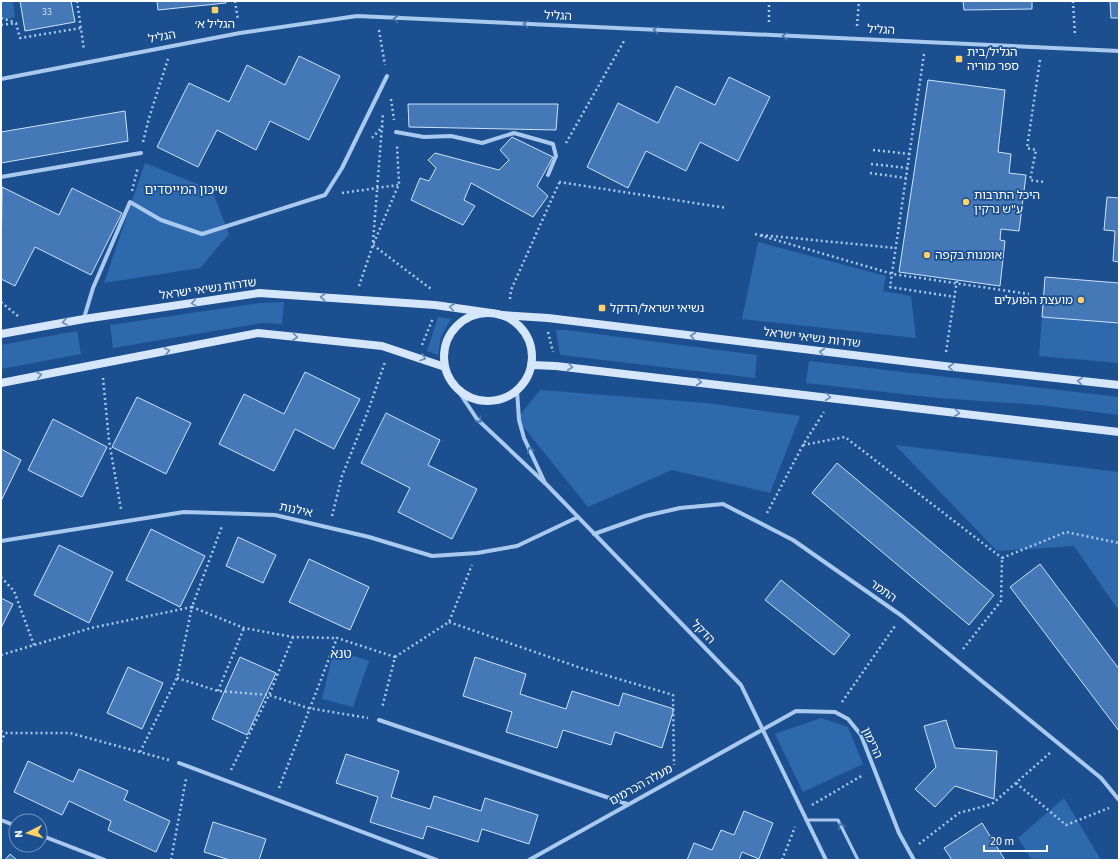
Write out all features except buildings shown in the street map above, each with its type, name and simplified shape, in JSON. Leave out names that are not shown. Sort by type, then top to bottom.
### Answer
[{"type":"main road","name":"שדרות נשיאי ישראל","points":[[1,334],[84,319],[259,293],[435,305],[491,312]]},
{"type":"main road","points":[[491,312],[501,315],[511,319],[526,334],[532,355],[531,365],[526,379],[517,390],[505,397],[492,401],[479,400],[467,396],[457,388],[449,378],[445,366],[444,353],[447,340],[454,328],[464,319],[477,314],[491,312]]},
{"type":"main road","name":"שדרות נשיאי ישראל","points":[[501,315],[556,319],[944,366],[1119,385]]},
{"type":"main road","points":[[1,383],[258,333],[389,348],[445,366]]},
{"type":"main road","points":[[531,365],[556,366],[1119,432]]},
{"type":"street","name":"הגליל","points":[[1,79],[240,32],[357,16],[1119,51]]},
{"type":"street","points":[[84,319],[94,288],[130,202],[161,220],[202,234],[325,195],[342,168],[387,76]]},
{"type":"street","points":[[396,132],[424,137],[451,136],[482,143],[514,133],[552,144],[556,156],[548,175]]},
{"type":"street","points":[[1,177],[141,153]]},
{"type":"street","name":"הדקל","points":[[457,388],[477,419],[578,517],[741,685],[826,860]]},
{"type":"street","name":"הדקל","points":[[517,390],[519,420],[524,438],[546,485]]},
{"type":"street","name":"התמר","points":[[594,534],[645,516],[680,508],[723,504],[793,540],[902,616],[1101,778],[1119,800]]},
{"type":"street","name":"אילנות","points":[[1,541],[184,512],[227,513],[275,515],[369,537],[432,556],[477,553],[517,546],[578,517]]},
{"type":"street","points":[[762,729],[796,711],[835,712]]},
{"type":"street","name":"הרימון","points":[[835,712],[848,719],[861,735],[899,833],[914,860]]},
{"type":"street","points":[[379,720],[628,804]]},
{"type":"street","name":"מעלה הכרמים","points":[[529,860],[762,729]]},
{"type":"street","points":[[179,763],[437,860]]},
{"type":"street","points":[[48,838],[105,860]]},
{"type":"lane","points":[[806,820],[838,820],[858,860]]},
{"type":"path","points":[[77,1],[86,62]]},
{"type":"path","points":[[235,1],[240,32]]},
{"type":"path","points":[[769,1],[769,35]]},
{"type":"path","points":[[857,39],[859,1]]},
{"type":"path","points":[[1073,1],[1075,49]]},
{"type":"path","points":[[1,18],[16,23]]},
{"type":"path","points":[[16,23],[20,38],[81,28]]},
{"type":"path","points":[[1,26],[16,23]]},
{"type":"path","points":[[564,147],[631,29]]},
{"type":"path","points":[[925,42],[890,287],[955,297]]},
{"type":"path","points":[[149,118],[173,45]]},
{"type":"path","points":[[1041,48],[1027,148],[1036,150],[1030,180],[1044,182]]},
{"type":"path","points":[[373,245],[384,111]]},
{"type":"path","points":[[355,300],[373,245],[399,184],[396,132]]},
{"type":"path","points":[[873,150],[910,154]]},
{"type":"path","points":[[871,164],[908,168]]},
{"type":"path","points":[[870,173],[906,178]]},
{"type":"path","points":[[548,175],[559,182],[727,208]]},
{"type":"path","points":[[510,299],[511,290],[559,182]]},
{"type":"path","points":[[325,195],[399,184]]},
{"type":"path","points":[[896,248],[755,234],[892,274],[1029,294]]},
{"type":"path","points":[[373,245],[436,293]]},
{"type":"path","points":[[944,366],[957,280]]},
{"type":"path","points":[[421,348],[434,314]]},
{"type":"path","points":[[547,330],[553,354]]},
{"type":"path","points":[[329,527],[342,476],[368,411],[389,348]]},
{"type":"path","points":[[101,363],[108,441],[123,522]]},
{"type":"path","points":[[761,524],[803,445],[833,398]]},
{"type":"path","points":[[803,445],[845,438],[1002,558]]},
{"type":"path","points":[[140,752],[177,678],[192,607],[227,513]]},
{"type":"path","points":[[1002,558],[1066,532],[1119,543]]},
{"type":"path","points":[[177,678],[218,690],[269,696],[308,708],[379,720],[395,657],[449,622],[477,553]]},
{"type":"path","points":[[955,659],[1001,601],[1002,558]]},
{"type":"path","points":[[1,577],[14,591],[34,645]]},
{"type":"path","points":[[1,655],[91,628],[192,607],[244,628],[293,637],[336,638],[395,657]]},
{"type":"path","points":[[835,712],[902,616]]},
{"type":"path","points":[[449,622],[578,666],[673,695],[674,778]]},
{"type":"path","points":[[218,690],[244,628]]},
{"type":"path","points":[[226,781],[269,696],[293,637]]},
{"type":"path","points":[[275,799],[308,708],[336,638]]},
{"type":"path","points":[[1,731],[5,733],[70,732],[179,763]]},
{"type":"path","points":[[1,742],[5,733]]},
{"type":"path","points":[[909,851],[959,813],[992,804],[1060,744]]},
{"type":"path","points":[[171,860],[188,767]]},
{"type":"path","points":[[782,860],[802,811],[873,768]]},
{"type":"path","points":[[1016,783],[1066,825],[1112,806]]},
{"type":"shaded area","points":[[1,1],[13,1],[15,17],[1,20]]},
{"type":"shaded area","points":[[145,163],[212,190],[229,234],[200,268],[104,283]]},
{"type":"shaded area","points":[[758,242],[886,276],[883,291],[911,296],[916,338],[742,319]]},
{"type":"shaded area","points":[[284,302],[282,324],[262,323],[113,348],[110,325],[260,303]]},
{"type":"shaded area","points":[[438,317],[451,319],[441,337],[438,355],[427,351]]},
{"type":"shaded area","points":[[1042,317],[1119,323],[1119,363],[1039,356]]},
{"type":"shaded area","points":[[556,330],[567,330],[757,355],[755,378],[560,355]]},
{"type":"shaded area","points":[[77,331],[81,354],[1,369],[1,345]]},
{"type":"shaded area","points":[[809,361],[1119,397],[1119,415],[1040,405],[937,398],[806,383]]},
{"type":"shaded area","points":[[540,390],[707,403],[800,416],[770,493],[672,470],[588,507],[517,419]]},
{"type":"shaded area","points":[[895,445],[1119,472],[1119,611],[1074,546],[997,551]]},
{"type":"shaded area","points":[[334,649],[369,661],[353,707],[322,699]]},
{"type":"shaded area","points":[[821,718],[848,727],[863,764],[803,792],[775,734]]},
{"type":"shaded area","points":[[1064,798],[1101,860],[1032,860],[1018,838]]},
{"type":"place","name":"הגליל א׳","points":[[215,10]]},
{"type":"place","name":"הגליל/בית ספר מוריה","points":[[959,59]]},
{"type":"place","name":"היכל התרבות ע\"ש נרקין","points":[[966,202]]},
{"type":"place","name":"אומנות בקפה","points":[[927,255]]},
{"type":"place","name":"מועצת הפועלים","points":[[1081,300]]},
{"type":"place","name":"נשיאי ישראל/הדקל","points":[[602,308]]},
{"type":"district","name":"שיכון המייסדים","points":[[186,190]]},
{"type":"district","name":"טנא","points":[[341,654]]}]
